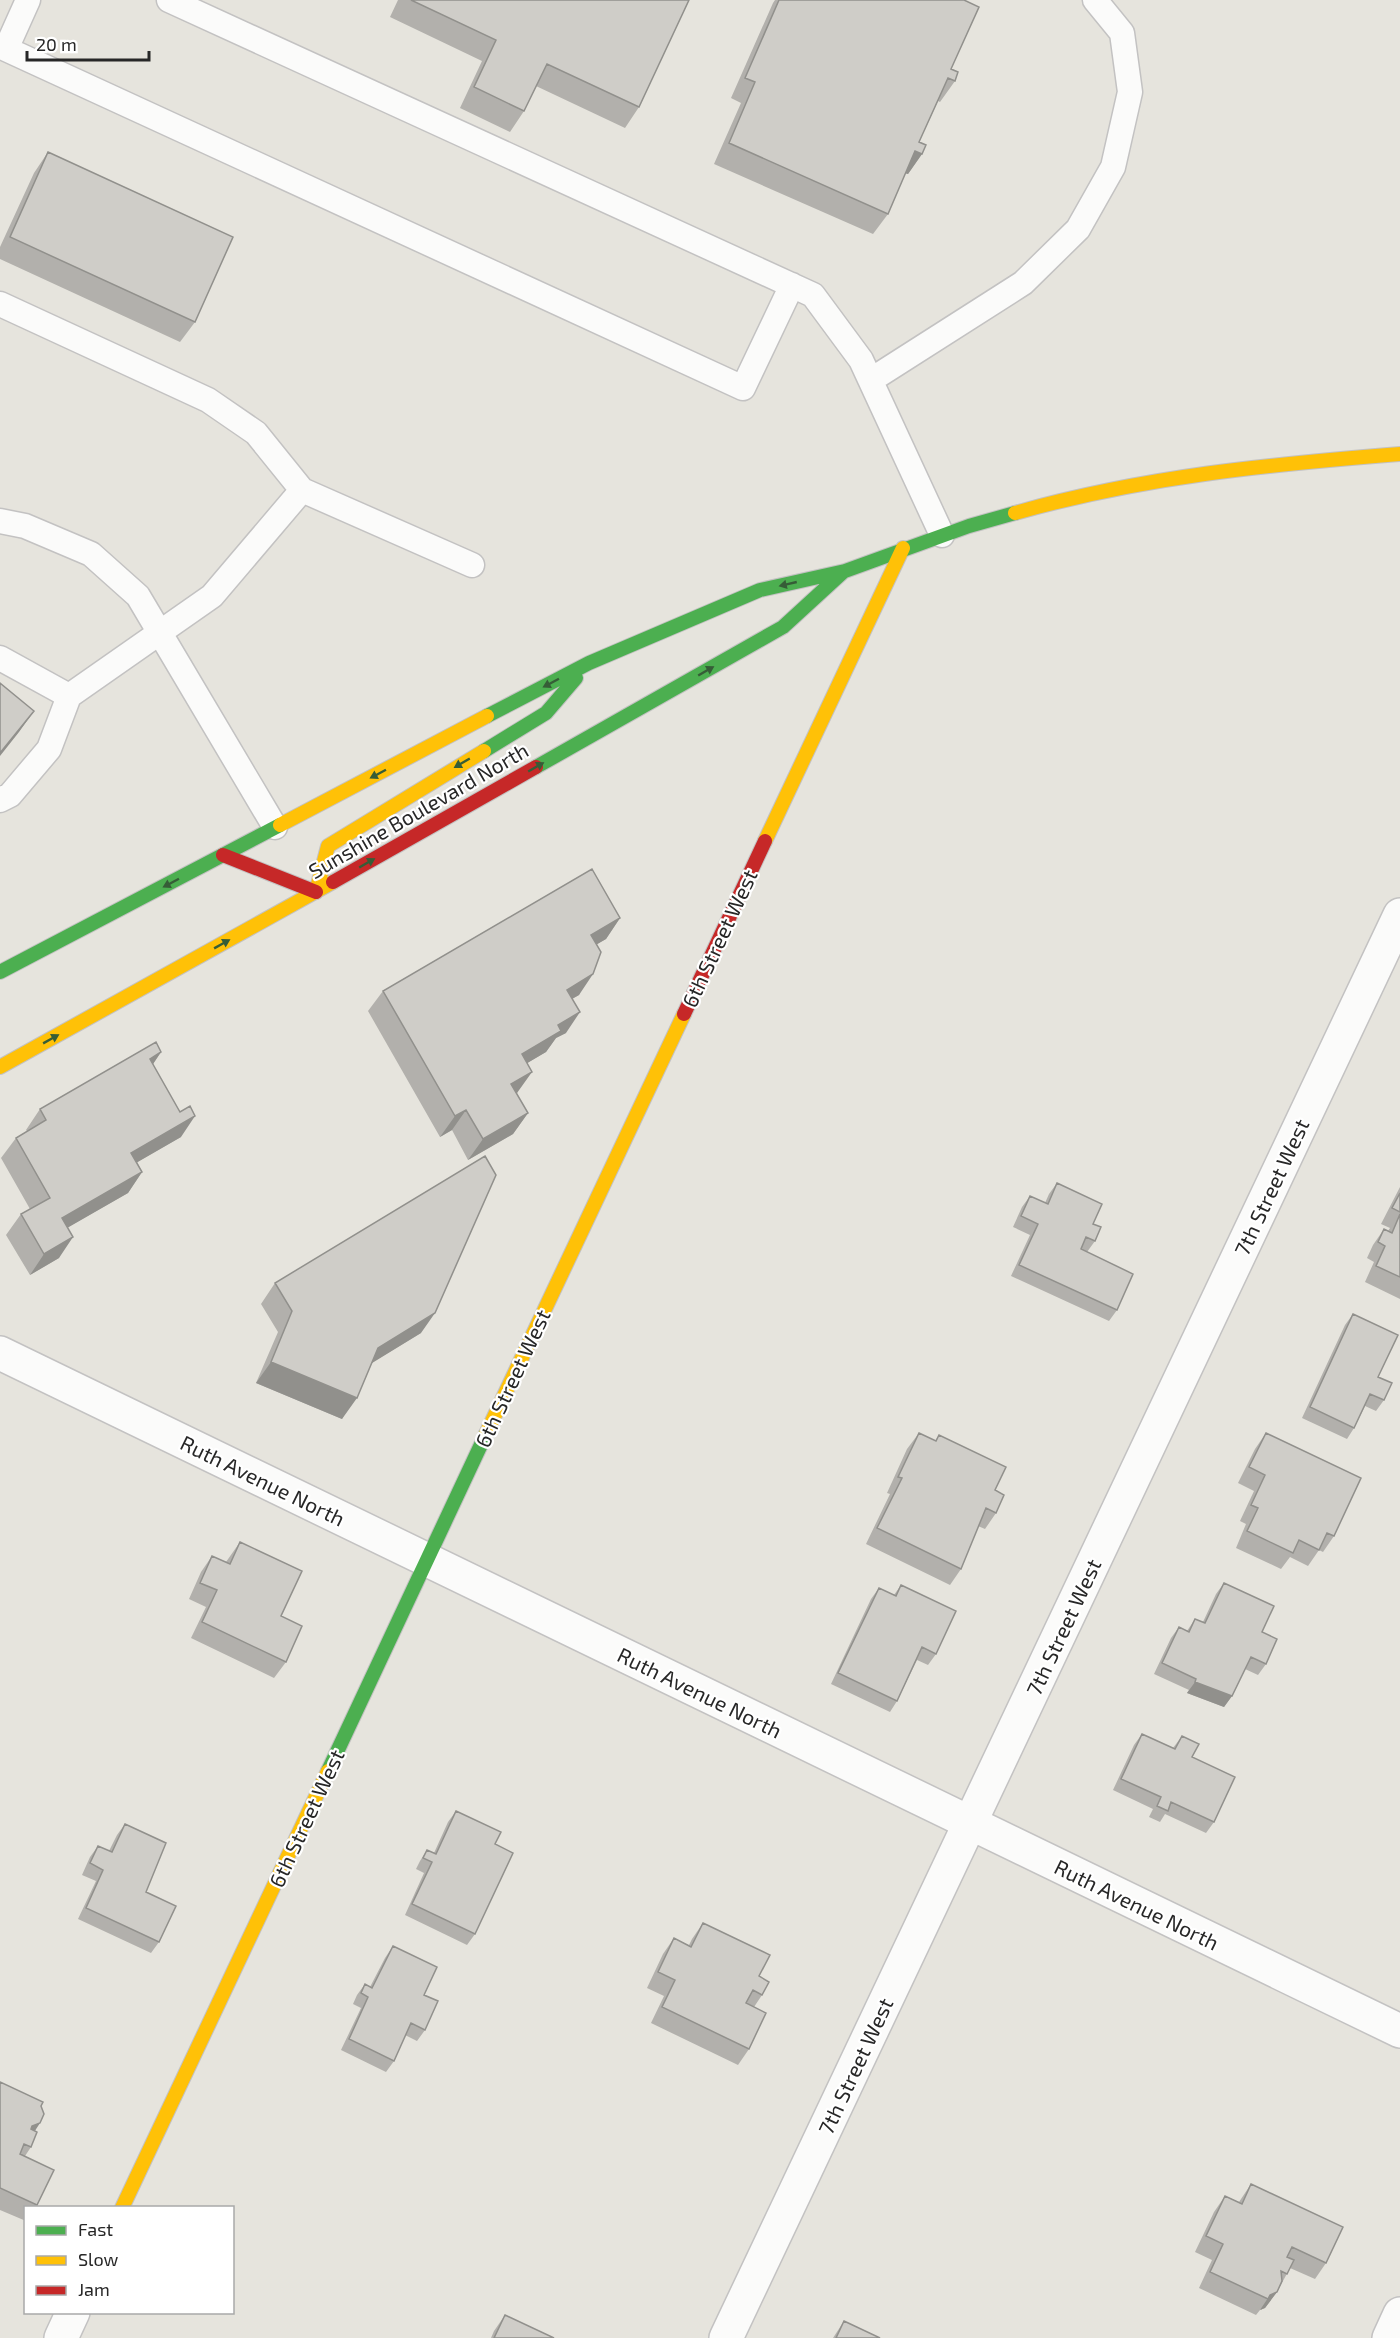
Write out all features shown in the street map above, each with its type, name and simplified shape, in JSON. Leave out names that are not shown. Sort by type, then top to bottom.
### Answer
[{"type":"street","name":"Sunshine Boulevard North","points":[[0,972],[589,663],[760,590],[845,571],[942,535],[1068,498],[1170,477],[1275,464],[1400,454]]},
{"type":"street","name":"6th Street West","points":[[123,2206],[903,548]]},
{"type":"street","name":"Sunshine Boulevard North","points":[[0,1067],[316,892],[783,627],[845,571]]},
{"type":"street","points":[[223,855],[316,892],[328,846],[546,713],[589,663]]},
{"type":"street","name":"7th Street West","points":[[726,2338],[1400,915]]},
{"type":"street","name":"Ruth Avenue North","points":[[0,1353],[1400,2031]]},
{"type":"street","points":[[61,2338],[73,2314]]},
{"type":"street","points":[[1389,2338],[1400,2314]]},
{"type":"lane","points":[[28,0],[6,49],[743,388],[792,285]]},
{"type":"lane","points":[[169,0],[813,295],[861,360],[942,535]]},
{"type":"lane","points":[[871,380],[1023,283],[1078,229],[1113,167],[1130,92],[1122,33],[1095,0]]},
{"type":"lane","points":[[0,304],[208,400],[256,433],[302,490],[472,565]]},
{"type":"lane","points":[[0,800],[10,795],[49,749],[69,696],[212,596],[302,490]]},
{"type":"lane","points":[[0,521],[25,526],[91,554],[138,596],[275,827]]},
{"type":"lane","points":[[0,658],[69,696]]},
{"type":"building","points":[[411,0],[689,0],[639,107],[547,64],[524,111],[474,87],[496,40]]},
{"type":"building","points":[[779,0],[964,0],[979,7],[951,69],[958,72],[955,81],[948,78],[919,142],[926,145],[922,154],[915,151],[888,214],[729,143],[755,82],[745,78]]},
{"type":"building","points":[[48,152],[233,237],[195,322],[10,237]]},
{"type":"building","points":[[0,683],[34,711],[0,753]]},
{"type":"building","points":[[592,869],[620,918],[591,935],[601,952],[593,974],[567,990],[580,1012],[558,1025],[561,1031],[522,1054],[532,1072],[511,1084],[528,1113],[483,1139],[466,1110],[455,1116],[383,991]]},
{"type":"building","points":[[156,1042],[161,1052],[150,1059],[180,1112],[190,1106],[195,1116],[131,1153],[142,1172],[62,1218],[73,1237],[44,1254],[21,1214],[50,1198],[16,1138],[46,1120],[40,1109]]},
{"type":"building","points":[[485,1156],[496,1175],[435,1313],[378,1348],[357,1398],[271,1362],[292,1311],[275,1283]]},
{"type":"building","points":[[1057,1183],[1102,1204],[1093,1224],[1101,1227],[1095,1241],[1086,1237],[1081,1249],[1133,1274],[1117,1310],[1019,1265],[1038,1224],[1021,1216],[1030,1196],[1048,1204]]},
{"type":"building","points":[[1400,1193],[1400,1212],[1392,1208]]},
{"type":"building","points":[[1400,1214],[1400,1277],[1376,1266],[1385,1246],[1378,1242],[1384,1229],[1392,1233]]},
{"type":"building","points":[[1353,1314],[1398,1335],[1378,1377],[1392,1383],[1384,1400],[1370,1394],[1354,1428],[1310,1407]]},
{"type":"building","points":[[919,1433],[936,1441],[939,1435],[1006,1467],[995,1490],[1004,1495],[996,1513],[986,1508],[961,1569],[877,1528],[902,1478],[898,1477]]},
{"type":"building","points":[[1266,1433],[1361,1478],[1334,1536],[1327,1533],[1319,1550],[1299,1540],[1293,1553],[1247,1531],[1258,1508],[1251,1505],[1265,1475],[1249,1467]]},
{"type":"building","points":[[240,1542],[302,1571],[281,1616],[302,1626],[286,1662],[202,1622],[217,1590],[200,1583],[212,1556],[230,1564]]},
{"type":"building","points":[[1224,1583],[1274,1606],[1262,1632],[1277,1639],[1266,1664],[1251,1657],[1232,1696],[1195,1682],[1196,1679],[1162,1663],[1179,1627],[1189,1632],[1195,1619],[1205,1623]]},
{"type":"building","points":[[901,1585],[956,1611],[936,1654],[922,1647],[897,1701],[838,1673],[879,1588],[896,1596]]},
{"type":"building","points":[[1142,1734],[1175,1749],[1182,1736],[1199,1744],[1192,1757],[1235,1777],[1214,1822],[1171,1802],[1168,1811],[1157,1806],[1161,1797],[1121,1779]]},
{"type":"building","points":[[456,1811],[501,1832],[495,1844],[513,1853],[475,1934],[412,1904],[432,1862],[423,1858],[427,1850],[436,1854]]},
{"type":"building","points":[[125,1824],[166,1843],[146,1892],[176,1906],[159,1942],[86,1908],[103,1870],[90,1863],[98,1846],[112,1852]]},
{"type":"building","points":[[703,1923],[770,1955],[759,1976],[769,1982],[762,1995],[753,1990],[746,2003],[766,2013],[749,2049],[662,2007],[675,1980],[658,1972],[674,1938],[691,1947]]},
{"type":"building","points":[[393,1946],[437,1967],[424,1995],[438,2001],[425,2030],[411,2023],[394,2061],[349,2039],[368,1997],[361,1993],[365,1984],[372,1988]]},
{"type":"building","points":[[0,2082],[43,2102],[41,2106],[44,2114],[40,2123],[32,2126],[31,2129],[37,2132],[31,2147],[24,2144],[20,2154],[54,2170],[37,2205],[0,2188]]},
{"type":"building","points":[[1251,2184],[1343,2227],[1326,2263],[1292,2247],[1287,2257],[1294,2260],[1287,2274],[1281,2271],[1282,2281],[1277,2292],[1270,2295],[1268,2299],[1210,2272],[1223,2244],[1206,2236],[1225,2196],[1242,2204]]},
{"type":"building","points":[[505,2315],[554,2338],[494,2338]]},
{"type":"building","points":[[844,2321],[880,2338],[836,2338]]},
{"type":"traffic: fast","points":[[487,716],[589,663],[760,590],[845,571],[969,526],[1015,513]]},
{"type":"traffic: fast","points":[[536,767],[783,627],[843,572]]},
{"type":"traffic: fast","points":[[484,751],[546,713],[576,678]]},
{"type":"traffic: fast","points":[[0,972],[280,825]]},
{"type":"traffic: fast","points":[[328,1771],[486,1434]]},
{"type":"traffic: slow","points":[[1015,513],[1063,500],[1159,481],[1254,468],[1400,454]]},
{"type":"traffic: slow","points":[[765,841],[903,548]]},
{"type":"traffic: slow","points":[[280,825],[487,716]]},
{"type":"traffic: slow","points":[[316,892],[328,846],[484,751]]},
{"type":"traffic: slow","points":[[0,1067],[333,882]]},
{"type":"traffic: slow","points":[[486,1434],[684,1014]]},
{"type":"traffic: slow","points":[[123,2206],[328,1771]]},
{"type":"traffic: jam","points":[[333,882],[536,767]]},
{"type":"traffic: jam","points":[[684,1014],[765,841]]},
{"type":"traffic: jam","points":[[223,855],[316,892]]}]
